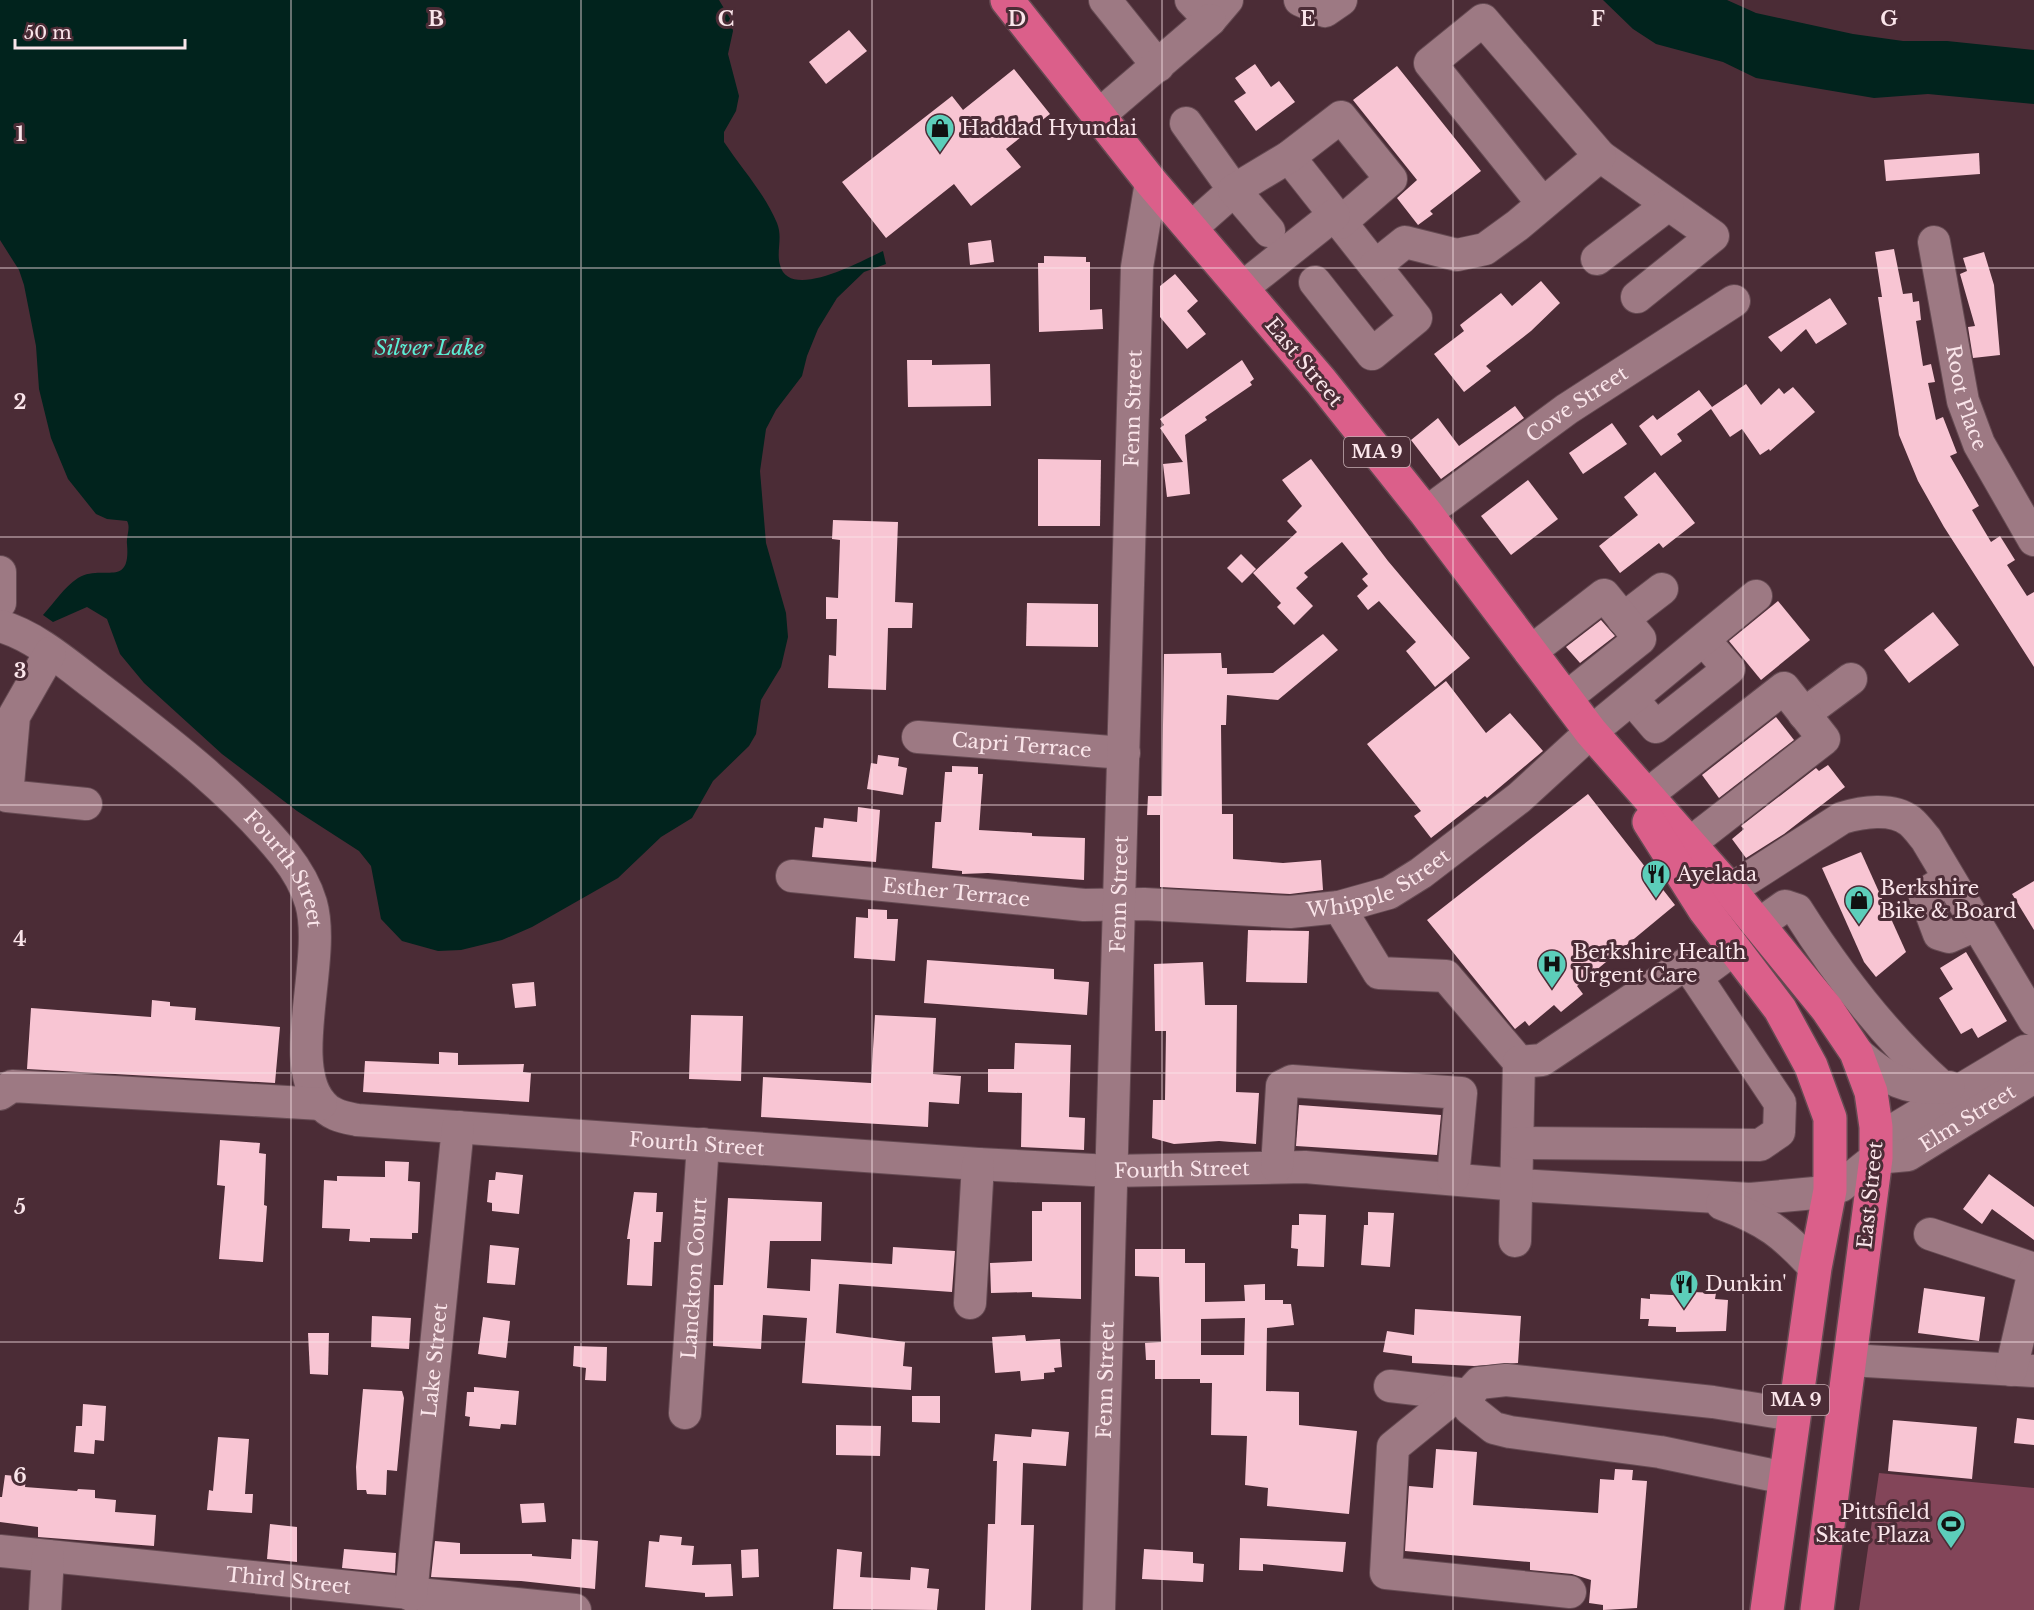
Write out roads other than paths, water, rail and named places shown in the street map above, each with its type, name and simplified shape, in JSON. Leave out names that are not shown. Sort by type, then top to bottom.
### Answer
[{"type":"highway","name":"East Street","points":[[1017,4],[1098,116],[1151,182],[1242,288],[1426,513],[1550,644],[1566,698],[1591,732],[1704,909],[1780,1010],[1811,1065],[1830,1118],[1830,1190],[1815,1268],[1767,1610]]},
{"type":"highway","name":"East Street","points":[[1591,732],[1730,890],[1837,1022],[1856,1052],[1871,1092],[1876,1127],[1876,1158],[1817,1610]]},
{"type":"street","points":[[1105,0],[1158,66]]},
{"type":"street","points":[[1299,0],[1325,11],[1341,0]]},
{"type":"street","points":[[1098,116],[1121,94],[1158,66],[1209,7]]},
{"type":"street","points":[[1543,204],[1430,63],[1483,20],[1600,156],[1713,236],[1637,297]]},
{"type":"street","points":[[1191,228],[1234,190],[1289,157],[1341,117],[1391,179],[1242,288]]},
{"type":"street","points":[[1186,123],[1234,190],[1269,231]]},
{"type":"street","points":[[1375,266],[1405,242],[1457,255],[1485,249],[1600,156]]},
{"type":"street","points":[[1289,157],[1416,318],[1372,354],[1314,282]]},
{"type":"street","name":"Fenn Street","points":[[1099,1610],[1137,267],[1151,182]]},
{"type":"street","points":[[1597,259],[1668,204]]},
{"type":"street","name":"Root Place","points":[[1934,242],[1964,401],[1979,444],[2034,540]]},
{"type":"street","name":"Cove Street","points":[[1426,513],[1567,408],[1734,301]]},
{"type":"street","points":[[0,572],[0,603]]},
{"type":"street","points":[[1550,644],[1662,589]]},
{"type":"street","points":[[1550,644],[1604,595],[1640,639],[1566,698]]},
{"type":"street","name":"Whipple Street","points":[[1120,905],[1290,912],[1339,907],[1389,893],[1421,873],[1519,798],[1591,732],[1756,596]]},
{"type":"street","name":"Fourth Street","points":[[0,626],[29,639],[51,653],[131,714],[231,798],[281,850],[302,880],[312,903],[316,938],[308,1068],[311,1088],[321,1104],[334,1114],[357,1120],[978,1164],[1111,1171],[1277,1167],[1704,1198],[1750,1199],[1830,1190],[1852,1180],[1876,1158]]},
{"type":"street","points":[[51,653],[14,716],[3,795],[86,804]]},
{"type":"street","points":[[1804,714],[1851,679]]},
{"type":"street","points":[[1647,795],[1784,688],[1824,739],[1689,844]]},
{"type":"street","name":"Capri Terrace","points":[[918,737],[1124,753]]},
{"type":"street","points":[[1730,890],[1842,818],[1857,813],[1894,814],[1910,820],[1926,839],[2034,1020]]},
{"type":"street","name":"Esther Terrace","points":[[792,876],[1084,905],[1120,905]]},
{"type":"street","points":[[1758,925],[1785,906],[1797,910],[1828,959],[1908,1056],[1955,1086]]},
{"type":"street","points":[[1339,907],[1378,973],[1446,976],[1519,1062],[1515,1241]]},
{"type":"street","points":[[1696,977],[1734,949]]},
{"type":"street","points":[[1518,1143],[1760,1145],[1779,1132],[1780,1103],[1687,963],[1542,1060],[1519,1062]]},
{"type":"street","points":[[1837,1022],[1863,1002]]},
{"type":"street","name":"Elm Street","points":[[1876,1158],[1895,1129],[1955,1086],[2025,1050],[2034,1050]]},
{"type":"street","name":"Elm Street","points":[[1856,1052],[1894,1081],[1919,1088],[1955,1086]]},
{"type":"street","name":"Elm Street","points":[[1876,1158],[1908,1155],[2034,1077]]},
{"type":"street","points":[[1277,1167],[1282,1086],[1292,1081],[1461,1093],[1453,1178]]},
{"type":"street","points":[[0,1094],[12,1086],[321,1104]]},
{"type":"street","name":"Lake Street","points":[[411,1595],[458,1127]]},
{"type":"street","name":"Lanckton Court","points":[[685,1413],[703,1144]]},
{"type":"street","points":[[970,1303],[978,1164]]},
{"type":"street","name":"Fourth Street","points":[[1704,1198],[1750,1214],[1775,1228],[1815,1268]]},
{"type":"street","points":[[1850,1360],[2023,1371],[2034,1270],[1930,1234]]},
{"type":"street","points":[[1570,1592],[1386,1574],[1393,1446],[1479,1383],[1506,1380],[1713,1402],[1794,1415]]},
{"type":"street","points":[[1390,1386],[1463,1395]]},
{"type":"street","points":[[1463,1395],[1470,1409],[1494,1428],[1660,1452],[1785,1478]]},
{"type":"street","name":"Third Street","points":[[0,1551],[335,1598],[411,1595],[574,1610]]},
{"type":"street","points":[[45,1610],[48,1556]]},
{"type":"water","name":"Silver Lake","points":[[0,0],[719,0],[731,20],[733,31],[728,54],[739,96],[736,111],[724,132],[724,142],[772,212],[779,229],[780,265],[786,275],[797,280],[811,279],[844,269],[883,251],[886,264],[864,272],[837,298],[818,329],[802,376],[776,410],[766,429],[760,471],[766,543],[786,613],[788,637],[781,667],[761,700],[756,734],[749,746],[713,781],[692,818],[661,837],[618,878],[532,927],[502,940],[461,950],[438,951],[402,941],[381,919],[371,866],[359,851],[297,811],[222,754],[144,683],[120,654],[107,619],[87,607],[53,622],[43,615],[64,590],[78,578],[87,574],[113,573],[124,567],[127,558],[129,526],[127,521],[107,519],[96,514],[68,479],[51,438],[39,389],[36,346],[24,285],[19,270],[0,240]]},
{"type":"water","points":[[1603,0],[1727,0],[1756,13],[1853,34],[1903,41],[1947,41],[2034,50],[2034,104],[1928,94],[1874,98],[1756,78],[1723,62],[1656,44],[1633,29]]},
{"type":"place","name":"Haddad Hyundai","points":[[940,154]]},
{"type":"place","name":"Ayelada","points":[[1656,900]]},
{"type":"place","name":"Berkshire Bike & Board","points":[[1859,926]]},
{"type":"place","name":"Berkshire Health Urgent Care","points":[[1552,990]]},
{"type":"place","name":"Dunkin'","points":[[1684,1310]]},
{"type":"place","name":"Pittsfield Skate Plaza","points":[[1951,1550]]}]
